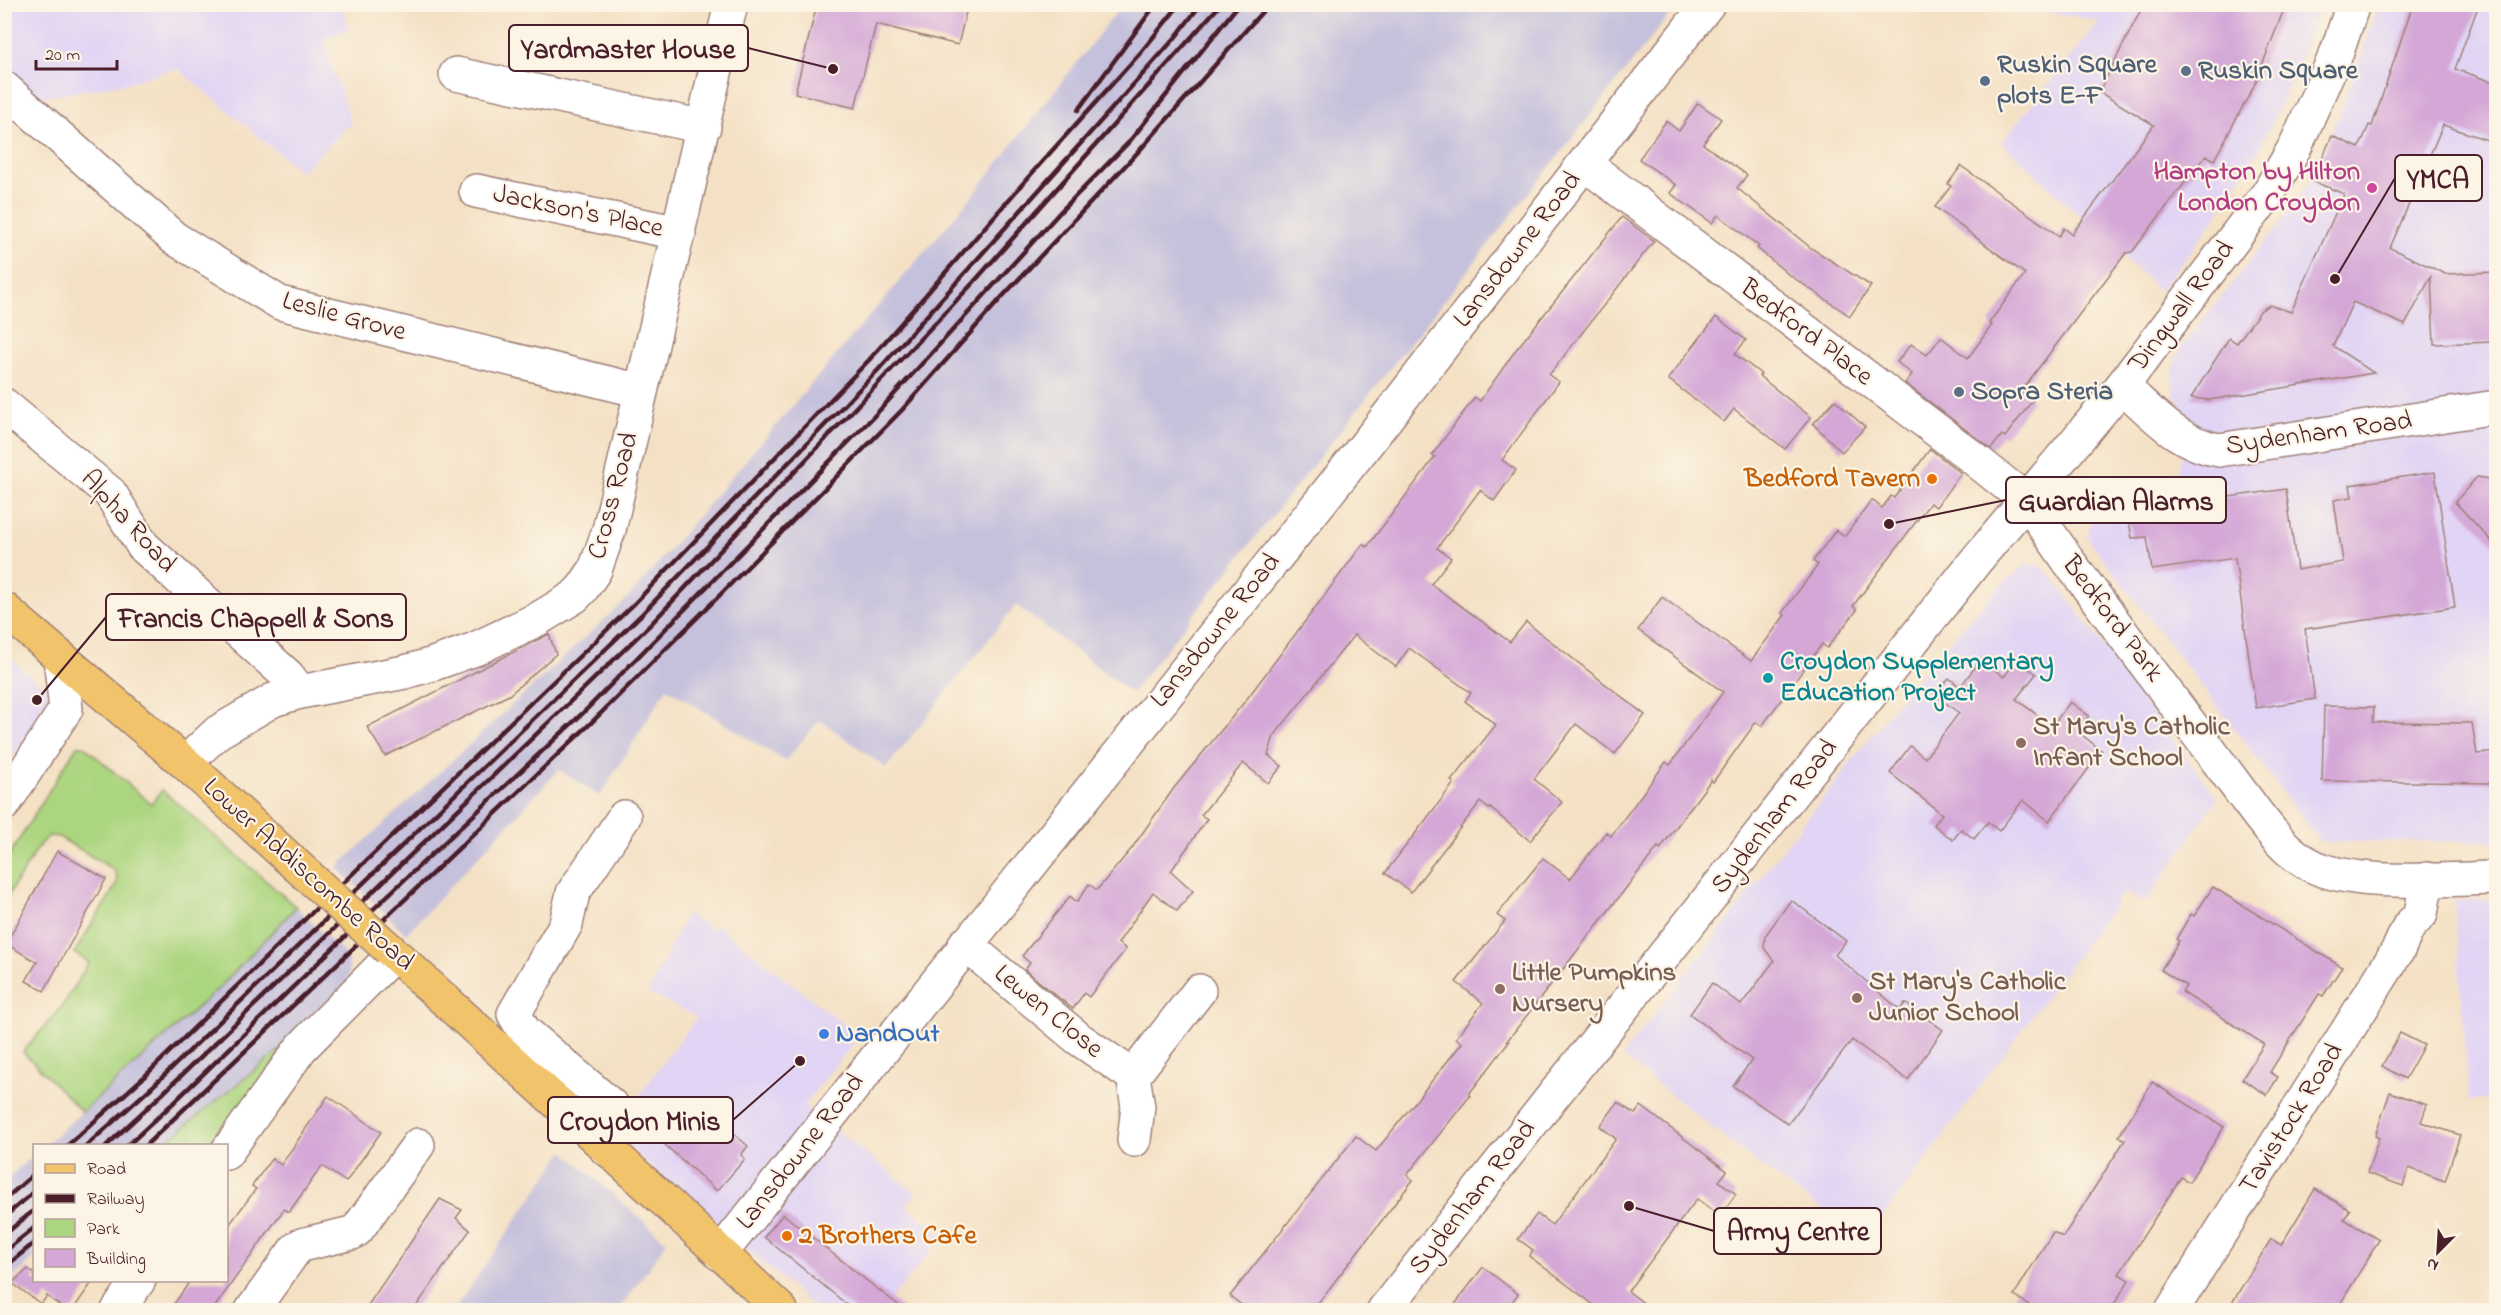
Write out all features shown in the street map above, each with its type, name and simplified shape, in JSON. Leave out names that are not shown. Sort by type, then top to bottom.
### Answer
[{"type":"main road","name":"Lower Addiscombe Road","points":[[4,609],[185,763],[681,1216],[781,1311]]},
{"type":"street","name":"Cross Road","points":[[185,763],[218,732],[235,720],[273,700],[300,692],[405,672],[433,664],[517,630],[574,597],[595,570],[609,530],[731,4]]},
{"type":"street","name":"Lansdowne Road","points":[[720,1254],[965,944],[1364,447],[1708,4]]},
{"type":"street","name":"Dingwall Road","points":[[2122,386],[2226,249],[2285,166],[2337,52],[2354,4]]},
{"type":"street","points":[[456,74],[704,127]]},
{"type":"street","name":"Leslie Grove","points":[[4,88],[174,238],[280,303],[642,391]]},
{"type":"street","name":"Bedford Place","points":[[1585,164],[2027,501]]},
{"type":"street","name":"Jackson's Place","points":[[476,191],[679,233]]},
{"type":"street","name":"Sydenham Road","points":[[1384,1311],[1974,563],[2122,386],[2179,437],[2196,445],[2219,450],[2496,407]]},
{"type":"street","name":"Alpha Road","points":[[4,405],[110,493],[143,546],[288,675],[300,692]]},
{"type":"street","name":"Bedford Park","points":[[2027,501],[2070,563],[2258,815],[2284,845],[2305,862],[2326,872],[2357,878],[2496,878]]},
{"type":"street","points":[[4,804],[66,709],[60,658]]},
{"type":"street","points":[[606,1149],[613,1107],[524,1031],[514,1014],[566,924],[573,893],[624,817]]},
{"type":"street","points":[[2394,879],[2399,913],[2409,926]]},
{"type":"street","name":"Tavistock Road","points":[[2172,1311],[2398,950],[2409,926],[2421,914],[2427,879]]},
{"type":"street","name":"Lewen Close","points":[[965,944],[1079,1039],[1133,1076],[1199,991]]},
{"type":"street","points":[[228,1150],[301,1048],[392,952]]},
{"type":"street","points":[[1133,1076],[1138,1107],[1134,1140]]},
{"type":"street","points":[[252,1311],[295,1250],[301,1245],[357,1230],[418,1145]]},
{"type":"shaded area","points":[[5,5],[341,5],[349,29],[323,39],[351,123],[301,172],[177,68],[119,85],[5,103]]},
{"type":"shaded area","points":[[1122,5],[1677,5],[1131,693],[1016,605],[886,768],[820,720],[785,761],[667,688],[600,796],[559,770],[406,934],[337,867],[629,597],[973,195]]},
{"type":"shaded area","points":[[2039,5],[2320,5],[2297,70],[2259,149],[2214,220],[2160,291],[2001,142],[2100,21],[2041,11]]},
{"type":"shaded area","points":[[2379,5],[2496,5],[2496,841],[2321,842],[2087,537],[2092,519],[2171,494],[2193,419],[2186,414],[2174,395],[2173,373],[2177,356],[2183,345],[2278,226],[2309,183],[2340,113]]},
{"type":"shaded area","points":[[2025,565],[2038,565],[2051,575],[2217,799],[2145,903],[2125,891],[1866,1240],[1759,1165],[1622,1056],[1908,689],[1995,591]]},
{"type":"shaded area","points":[[5,653],[53,697],[5,768]]},
{"type":"shaded area","points":[[2454,900],[2496,900],[2496,1100],[2469,1100]]},
{"type":"shaded area","points":[[296,907],[346,955],[349,963],[349,974],[345,985],[286,1045],[164,1144],[46,1144],[219,988]]},
{"type":"shaded area","points":[[687,913],[712,930],[716,925],[859,1036],[804,1105],[916,1193],[906,1206],[943,1236],[882,1310],[818,1310],[612,1132],[697,1017],[648,993]]},
{"type":"shaded area","points":[[564,1151],[667,1242],[619,1310],[454,1310]]},
{"type":"shaded area","points":[[33,1155],[33,1260],[5,1284],[5,1181]]},
{"type":"green space","points":[[77,746],[84,746],[151,804],[162,790],[296,907],[219,988],[82,1112],[23,1052],[63,1005],[89,962],[74,953],[116,886],[117,877],[113,869],[59,837],[49,836],[41,843],[4,902],[5,862]]},
{"type":"green space","points":[[286,1045],[217,1144],[163,1144]]},
{"type":"building","points":[[817,4],[968,4],[958,45],[876,24],[855,108],[795,93]]},
{"type":"building","points":[[2144,4],[2286,4],[2254,86],[2214,160],[2206,155],[2132,252],[2126,253],[2021,391],[2033,400],[2005,437],[2002,435],[1991,449],[1905,383],[1912,374],[1897,362],[1911,344],[1927,355],[1941,337],[1968,358],[1992,325],[1989,323],[2025,274],[1935,207],[1951,186],[1948,184],[1961,166],[2059,236],[2064,228],[2072,234],[2154,125],[2099,92]]},
{"type":"building","points":[[2413,4],[2479,4],[2455,69],[2496,83],[2496,143],[2443,125],[2390,248],[2445,274],[2496,272],[2496,342],[2434,344],[2431,277],[2405,325],[2353,302],[2333,346],[2374,373],[2209,400],[2191,398],[2229,338],[2237,343],[2261,310],[2270,305],[2291,312],[2344,194],[2312,181],[2332,136],[2359,148],[2369,125],[2372,126]]},
{"type":"building","points":[[1698,103],[1721,119],[1703,144],[1747,175],[1737,188],[1811,248],[1871,286],[1850,316],[1788,274],[1757,248],[1759,246],[1718,215],[1712,223],[1670,193],[1676,185],[1639,159],[1666,121],[1679,131]]},
{"type":"building","points":[[1622,217],[1654,241],[1549,375],[1559,382],[1502,460],[1516,470],[1494,501],[1480,490],[1437,548],[1451,558],[1431,584],[1510,642],[1526,622],[1645,715],[1615,754],[1576,724],[1534,779],[1562,802],[1530,841],[1480,802],[1411,892],[1385,873],[1454,783],[1451,781],[1496,725],[1465,701],[1471,693],[1409,648],[1396,667],[1354,635],[1274,736],[1268,755],[1282,766],[1268,783],[1243,763],[1201,815],[1207,819],[1171,871],[1193,891],[1177,911],[1153,892],[1118,943],[1126,949],[1089,997],[1084,993],[1073,1009],[1025,970],[1030,963],[1022,956],[1070,896],[1077,902],[1089,884],[1097,890],[1132,848],[1174,788],[1246,700],[1363,544],[1367,547],[1435,457],[1432,455],[1475,397],[1480,401],[1515,351]]},
{"type":"building","points":[[1716,317],[1746,340],[1735,354],[1811,417],[1785,449],[1734,409],[1724,422],[1668,379]]},
{"type":"building","points":[[1835,400],[1865,427],[1842,452],[1813,424]]},
{"type":"building","points":[[1930,449],[1961,473],[1936,507],[1930,503],[1853,606],[1857,610],[1827,648],[1822,644],[1762,726],[1756,722],[1713,782],[1711,780],[1660,849],[1658,847],[1507,1041],[1509,1042],[1468,1095],[1470,1096],[1407,1175],[1413,1180],[1312,1311],[1249,1311],[1230,1296],[1356,1136],[1376,1151],[1462,1043],[1456,1038],[1483,1003],[1456,982],[1505,921],[1497,915],[1543,858],[1570,879],[1606,832],[1611,836],[1666,762],[1670,765],[1723,692],[1638,630],[1662,597],[1751,661],[1785,615],[1782,613],[1818,565],[1813,561],[1836,530],[1845,536],[1872,500],[1882,508],[1891,496],[1894,498]]},
{"type":"building","points":[[2435,472],[2455,607],[2305,629],[2315,699],[2256,708],[2235,558],[2152,570],[2147,537],[2132,538],[2127,511],[2286,489],[2297,570],[2343,562],[2334,500],[2352,497],[2350,485]]},
{"type":"building","points":[[2477,477],[2496,480],[2496,546],[2455,502]]},
{"type":"building","points":[[549,634],[556,654],[509,695],[385,756],[367,727]]},
{"type":"building","name":"St Mary's Catholic Infant School","points":[[1981,659],[2004,677],[2017,659],[2036,674],[2016,699],[2052,726],[2070,702],[2089,716],[2077,731],[2102,751],[2049,821],[2023,800],[1999,831],[1988,822],[1974,839],[1961,829],[1953,840],[1934,825],[1942,814],[1890,773],[1910,746],[1925,758],[1959,713],[1935,695],[1949,678],[1960,687]]},
{"type":"building","points":[[2324,706],[2374,707],[2373,722],[2472,723],[2477,754],[2496,752],[2496,783],[2322,781]]},
{"type":"building","points":[[57,851],[106,879],[44,991],[26,981],[37,962],[6,944]]},
{"type":"building","points":[[2213,887],[2342,967],[2323,996],[2319,994],[2270,1072],[2278,1077],[2267,1095],[2242,1079],[2264,1044],[2182,992],[2186,986],[2161,970],[2179,941],[2176,939],[2191,914],[2194,916]]},
{"type":"building","points":[[1791,900],[1846,941],[1835,955],[1900,1010],[1905,1003],[1943,1030],[1908,1080],[1852,1040],[1788,1124],[1733,1086],[1752,1060],[1690,1014],[1712,983],[1741,1005],[1774,961],[1764,948],[1765,936]]},
{"type":"building","points":[[2400,1033],[2424,1045],[2405,1079],[2382,1066]]},
{"type":"building","points":[[2152,1082],[2224,1127],[2189,1182],[2181,1177],[2119,1274],[2129,1280],[2110,1311],[2038,1311],[2014,1295],[2053,1232],[2063,1237],[2125,1140],[2119,1136]]},
{"type":"building","points":[[2390,1092],[2427,1105],[2421,1122],[2460,1135],[2445,1181],[2409,1168],[2403,1186],[2367,1173],[2379,1138],[2375,1136]]},
{"type":"building","points":[[328,1096],[381,1132],[346,1182],[322,1166],[289,1212],[284,1209],[212,1311],[169,1311],[189,1282],[228,1282],[228,1226],[256,1189],[252,1186],[272,1158],[281,1165]]},
{"type":"building","points":[[1618,1102],[1635,1114],[1641,1106],[1727,1171],[1719,1181],[1736,1194],[1720,1216],[1697,1199],[1628,1291],[1654,1311],[1602,1311],[1529,1256],[1533,1250],[1518,1239],[1537,1214],[1552,1225],[1616,1139],[1600,1126]]},
{"type":"building","points":[[693,1114],[712,1131],[720,1122],[748,1146],[741,1155],[745,1159],[717,1191],[665,1145]]},
{"type":"building","points":[[2315,1189],[2350,1210],[2344,1219],[2379,1240],[2336,1311],[2227,1311],[2271,1239],[2281,1245]]},
{"type":"building","points":[[440,1199],[462,1210],[456,1218],[470,1230],[413,1311],[364,1311]]},
{"type":"building","points":[[783,1214],[906,1311],[856,1311],[845,1303],[764,1237]]},
{"type":"building","points":[[1483,1267],[1518,1294],[1505,1311],[1450,1311]]},
{"type":"building","points":[[28,1269],[33,1273],[33,1282],[92,1282],[72,1311],[67,1311],[47,1296],[41,1304],[12,1283]]},
{"type":"railway","points":[[1078,110],[1156,4]]},
{"type":"railway","points":[[69,1144],[144,1077],[633,605],[869,360],[1142,51],[1180,4]]},
{"type":"railway","points":[[88,1144],[152,1087],[642,614],[879,369],[1175,38],[1201,4]]},
{"type":"railway","points":[[108,1144],[651,624],[973,283],[1221,4]]},
{"type":"railway","points":[[129,1144],[386,897],[584,712],[878,412],[1061,211],[1129,142],[1239,4]]},
{"type":"railway","points":[[147,1144],[592,722],[902,410],[1003,296],[1139,151],[1269,4]]},
{"type":"railway","points":[[4,1200],[33,1175]]},
{"type":"railway","points":[[4,1217],[33,1193]]},
{"type":"railway","points":[[4,1235],[33,1211]]},
{"type":"railway","points":[[4,1252],[33,1229]]},
{"type":"railway","points":[[4,1268],[33,1244]]},
{"type":"place","name":"Yardmaster House","points":[[833,69]]},
{"type":"place","name":"Ruskin Square","points":[[2186,71]]},
{"type":"place","name":"Ruskin Square plots E-F","points":[[1985,81]]},
{"type":"place","name":"Hampton by Hilton London Croydon","points":[[2372,188]]},
{"type":"place","name":"YMCA","points":[[2335,279]]},
{"type":"place","name":"Sopra Steria","points":[[1959,392]]},
{"type":"place","name":"Bedford Tavern","points":[[1932,479]]},
{"type":"place","name":"Guardian Alarms","points":[[1889,524]]},
{"type":"place","name":"Croydon Supplementary Education Project","points":[[1768,678]]},
{"type":"place","name":"Francis Chappell & Sons","points":[[37,700]]},
{"type":"place","name":"St Mary's Catholic Infant School","points":[[2021,743]]},
{"type":"place","name":"Little Pumpkins Nursery","points":[[1500,989]]},
{"type":"place","name":"St Mary's Catholic Junior School","points":[[1857,998]]},
{"type":"place","name":"NandOut","points":[[824,1034]]},
{"type":"place","name":"Croydon Minis","points":[[800,1061]]},
{"type":"place","name":"Army Centre","points":[[1629,1206]]},
{"type":"place","name":"2 Brothers Cafe","points":[[787,1236]]}]
